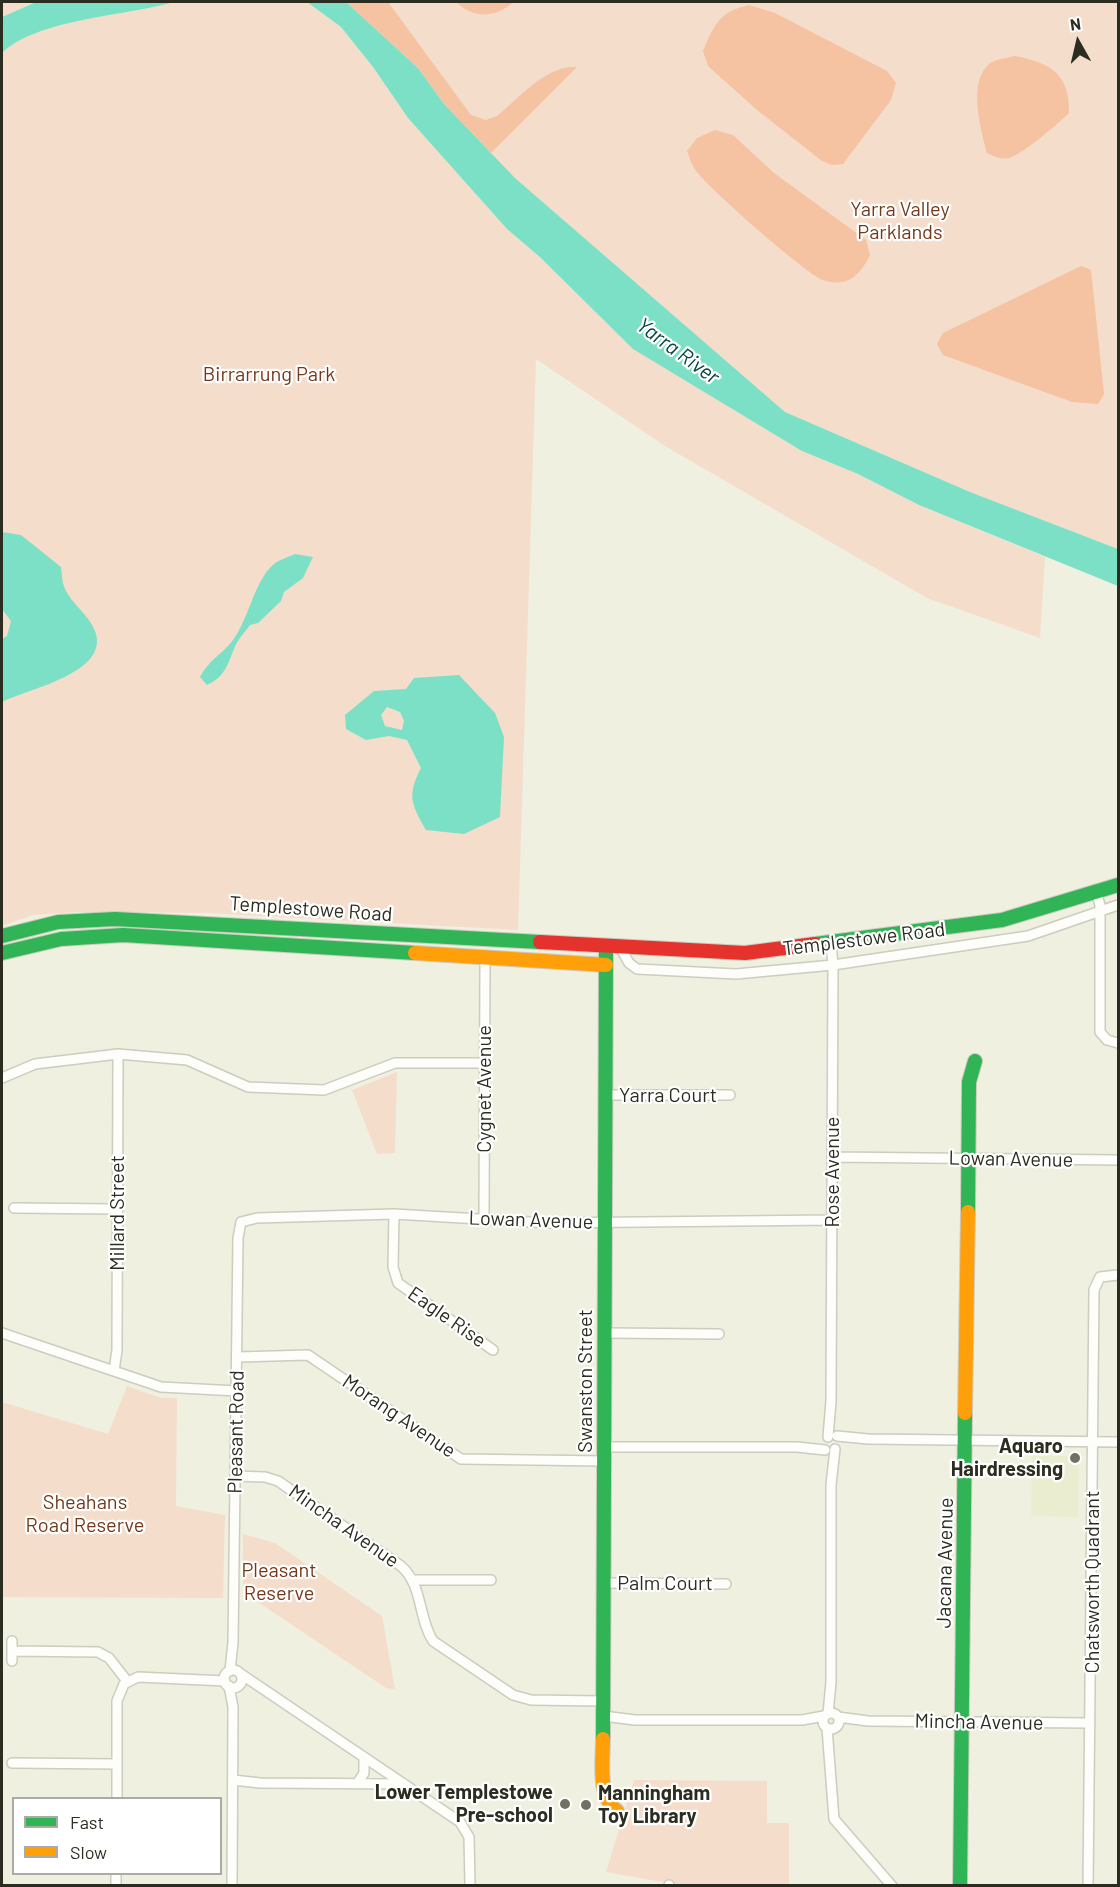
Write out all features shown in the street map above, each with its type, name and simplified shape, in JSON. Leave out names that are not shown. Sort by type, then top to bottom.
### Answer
[{"type":"street","name":"Templestowe Road","points":[[2,936],[48,923],[120,919],[731,954],[1002,920],[1119,885]]},
{"type":"street","points":[[1096,892],[1100,911],[1100,1028],[1104,1038],[1119,1043]]},
{"type":"street","name":"Templestowe Road","points":[[613,946],[636,969],[736,974],[833,965],[1028,936],[1119,905]]},
{"type":"street","name":"Templestowe Road","points":[[2,953],[62,938],[123,934],[606,965]]},
{"type":"street","name":"Rose Avenue","points":[[831,943],[833,965],[831,1764],[834,1819],[891,1885]]},
{"type":"street","name":"Swanston Street","points":[[613,946],[606,965],[602,1701],[604,1788],[608,1804],[617,1811]]},
{"type":"street","name":"Cygnet Avenue","points":[[484,1219],[485,958]]},
{"type":"street","points":[[1096,1046],[1104,1038]]},
{"type":"street","points":[[2,1078],[35,1064],[118,1054],[181,1058],[248,1087],[316,1090],[330,1089],[395,1064],[484,1063]]},
{"type":"street","name":"Millard Street","points":[[114,1371],[117,1350],[118,1054]]},
{"type":"street","name":"Jacana Avenue","points":[[960,1886],[969,1082],[975,1061]]},
{"type":"street","name":"Yarra Court","points":[[606,1095],[730,1095]]},
{"type":"street","name":"Lowan Avenue","points":[[832,1157],[1119,1160]]},
{"type":"street","points":[[14,1208],[117,1209]]},
{"type":"street","points":[[234,1214],[241,1222]]},
{"type":"street","name":"Lowan Avenue","points":[[241,1222],[257,1218],[394,1214],[547,1223],[831,1220]]},
{"type":"street","name":"Eagle Rise","points":[[394,1214],[393,1267],[398,1283],[493,1350]]},
{"type":"street","name":"Pleasant Road","points":[[232,1886],[238,1238],[241,1222]]},
{"type":"street","points":[[1090,1270],[1098,1279],[1103,1275],[1119,1275]]},
{"type":"street","name":"Chatsworth Quadrant","points":[[1088,1886],[1094,1290],[1098,1279]]},
{"type":"street","points":[[2,1333],[161,1387],[237,1388]]},
{"type":"street","points":[[605,1333],[718,1334]]},
{"type":"street","name":"Morang Avenue","points":[[238,1354],[302,1354],[314,1358],[461,1459],[797,1447],[868,1439],[1119,1442]]},
{"type":"street","name":"Mincha Avenue","points":[[236,1476],[271,1478],[284,1484],[401,1566],[412,1580],[427,1630],[433,1641],[503,1691],[531,1700],[602,1701]]},
{"type":"street","points":[[412,1580],[491,1580]]},
{"type":"street","name":"Palm Court","points":[[604,1583],[726,1584]]},
{"type":"street","points":[[12,1651],[98,1652],[110,1658],[127,1681]]},
{"type":"street","points":[[117,1797],[118,1695],[127,1681],[138,1677],[233,1679],[263,1690],[465,1827],[470,1845],[470,1886]]},
{"type":"street","name":"Mincha Avenue","points":[[603,1720],[1090,1723]]},
{"type":"street","points":[[357,1784],[364,1773],[364,1757]]},
{"type":"street","points":[[12,1763],[117,1764]]},
{"type":"street","points":[[233,1783],[404,1784]]},
{"type":"shaded area","points":[[346,2],[388,2],[471,115],[486,120],[497,116],[544,77],[555,71],[577,67],[491,153],[444,104],[418,68]]},
{"type":"shaded area","points":[[456,2],[514,2],[492,14],[477,14]]},
{"type":"shaded area","points":[[749,5],[775,13],[887,71],[896,83],[891,100],[843,164],[832,165],[822,161],[757,110],[708,66],[703,51],[719,20],[731,11]]},
{"type":"shaded area","points":[[1015,56],[1038,62],[1056,72],[1066,88],[1069,113],[1015,156],[1003,158],[987,153],[979,118],[977,92],[984,70],[992,62]]},
{"type":"shaded area","points":[[715,130],[733,135],[774,173],[866,240],[870,255],[857,274],[846,281],[823,280],[797,262],[716,192],[694,168],[687,151],[697,138]]},
{"type":"shaded area","points":[[1081,266],[1091,270],[1104,394],[1098,404],[1072,402],[943,355],[937,344],[943,333]]},
{"type":"shaded area","points":[[1032,1456],[1079,1456],[1078,1517],[1031,1516]]},
{"type":"green space","points":[[2,2],[36,2],[2,17]]},
{"type":"green space","name":"Birrarrung Park","points":[[174,2],[307,2],[310,4],[341,27],[373,67],[408,118],[507,229],[541,258],[802,451],[858,474],[919,505],[1045,557],[1040,638],[927,598],[665,446],[536,359],[518,930],[207,913],[78,912],[33,915],[2,926],[2,53],[17,42],[59,26]]},
{"type":"green space","name":"Yarra Valley Parklands","points":[[346,2],[1118,2],[1118,549],[970,492],[785,412],[515,178],[444,104],[418,68]]},
{"type":"green space","points":[[397,1072],[395,1153],[377,1154],[352,1090]]},
{"type":"green space","name":"Sheahans Road Reserve","points":[[127,1386],[161,1398],[177,1398],[176,1506],[225,1515],[223,1598],[2,1597],[2,1402],[108,1434]]},
{"type":"green space","name":"Pleasant Reserve","points":[[243,1534],[275,1543],[382,1616],[395,1689],[386,1688],[243,1592]]},
{"type":"green space","points":[[634,1780],[767,1781],[767,1823],[789,1823],[789,1885],[679,1885],[606,1872]]},
{"type":"water","points":[[36,2],[174,2],[59,26],[17,42],[2,53],[2,17]]},
{"type":"water","name":"Yarra River","points":[[307,2],[346,2],[418,68],[444,104],[515,178],[785,412],[970,492],[1118,549],[1118,586],[919,505],[858,474],[802,451],[633,349],[541,258],[507,229],[408,118],[373,67],[341,27]]},
{"type":"water","points":[[2,532],[21,535],[61,567],[65,589],[92,625],[97,646],[91,658],[64,677],[2,702],[2,639],[7,636],[11,621],[2,609]]},
{"type":"water","points":[[295,554],[313,557],[303,578],[284,592],[281,601],[258,623],[250,625],[237,642],[218,679],[207,685],[200,677],[235,637],[260,582],[276,563]]},
{"type":"water","points":[[459,675],[495,713],[504,737],[500,817],[464,834],[426,830],[414,806],[412,793],[421,768],[407,740],[389,736],[366,740],[346,729],[345,715],[374,691],[406,689],[414,678]],"holes":[[[387,707],[400,712],[404,721],[402,730],[385,726],[381,715]]]},
{"type":"traffic: fast","points":[[815,944],[1002,920],[1118,885]]},
{"type":"traffic: fast","points":[[2,936],[58,922],[115,919],[540,942]]},
{"type":"traffic: fast","points":[[2,953],[61,939],[123,935],[415,953]]},
{"type":"traffic: fast","points":[[603,1739],[606,946]]},
{"type":"traffic: fast","points":[[968,1212],[969,1082],[975,1061]]},
{"type":"traffic: fast","points":[[960,1886],[965,1413]]},
{"type":"traffic: slow","points":[[415,953],[606,965]]},
{"type":"traffic: slow","points":[[965,1413],[968,1212]]},
{"type":"traffic: slow","points":[[603,1739],[602,1778],[606,1797],[617,1811]]},
{"type":"traffic: jam","points":[[540,942],[745,953],[815,944]]},
{"type":"place","name":"Aquaro Hairdressing","points":[[1075,1458]]},
{"type":"place","name":"Lower Templestowe Pre-school","points":[[565,1804]]},
{"type":"place","name":"Manningham Toy Library","points":[[586,1805]]}]
